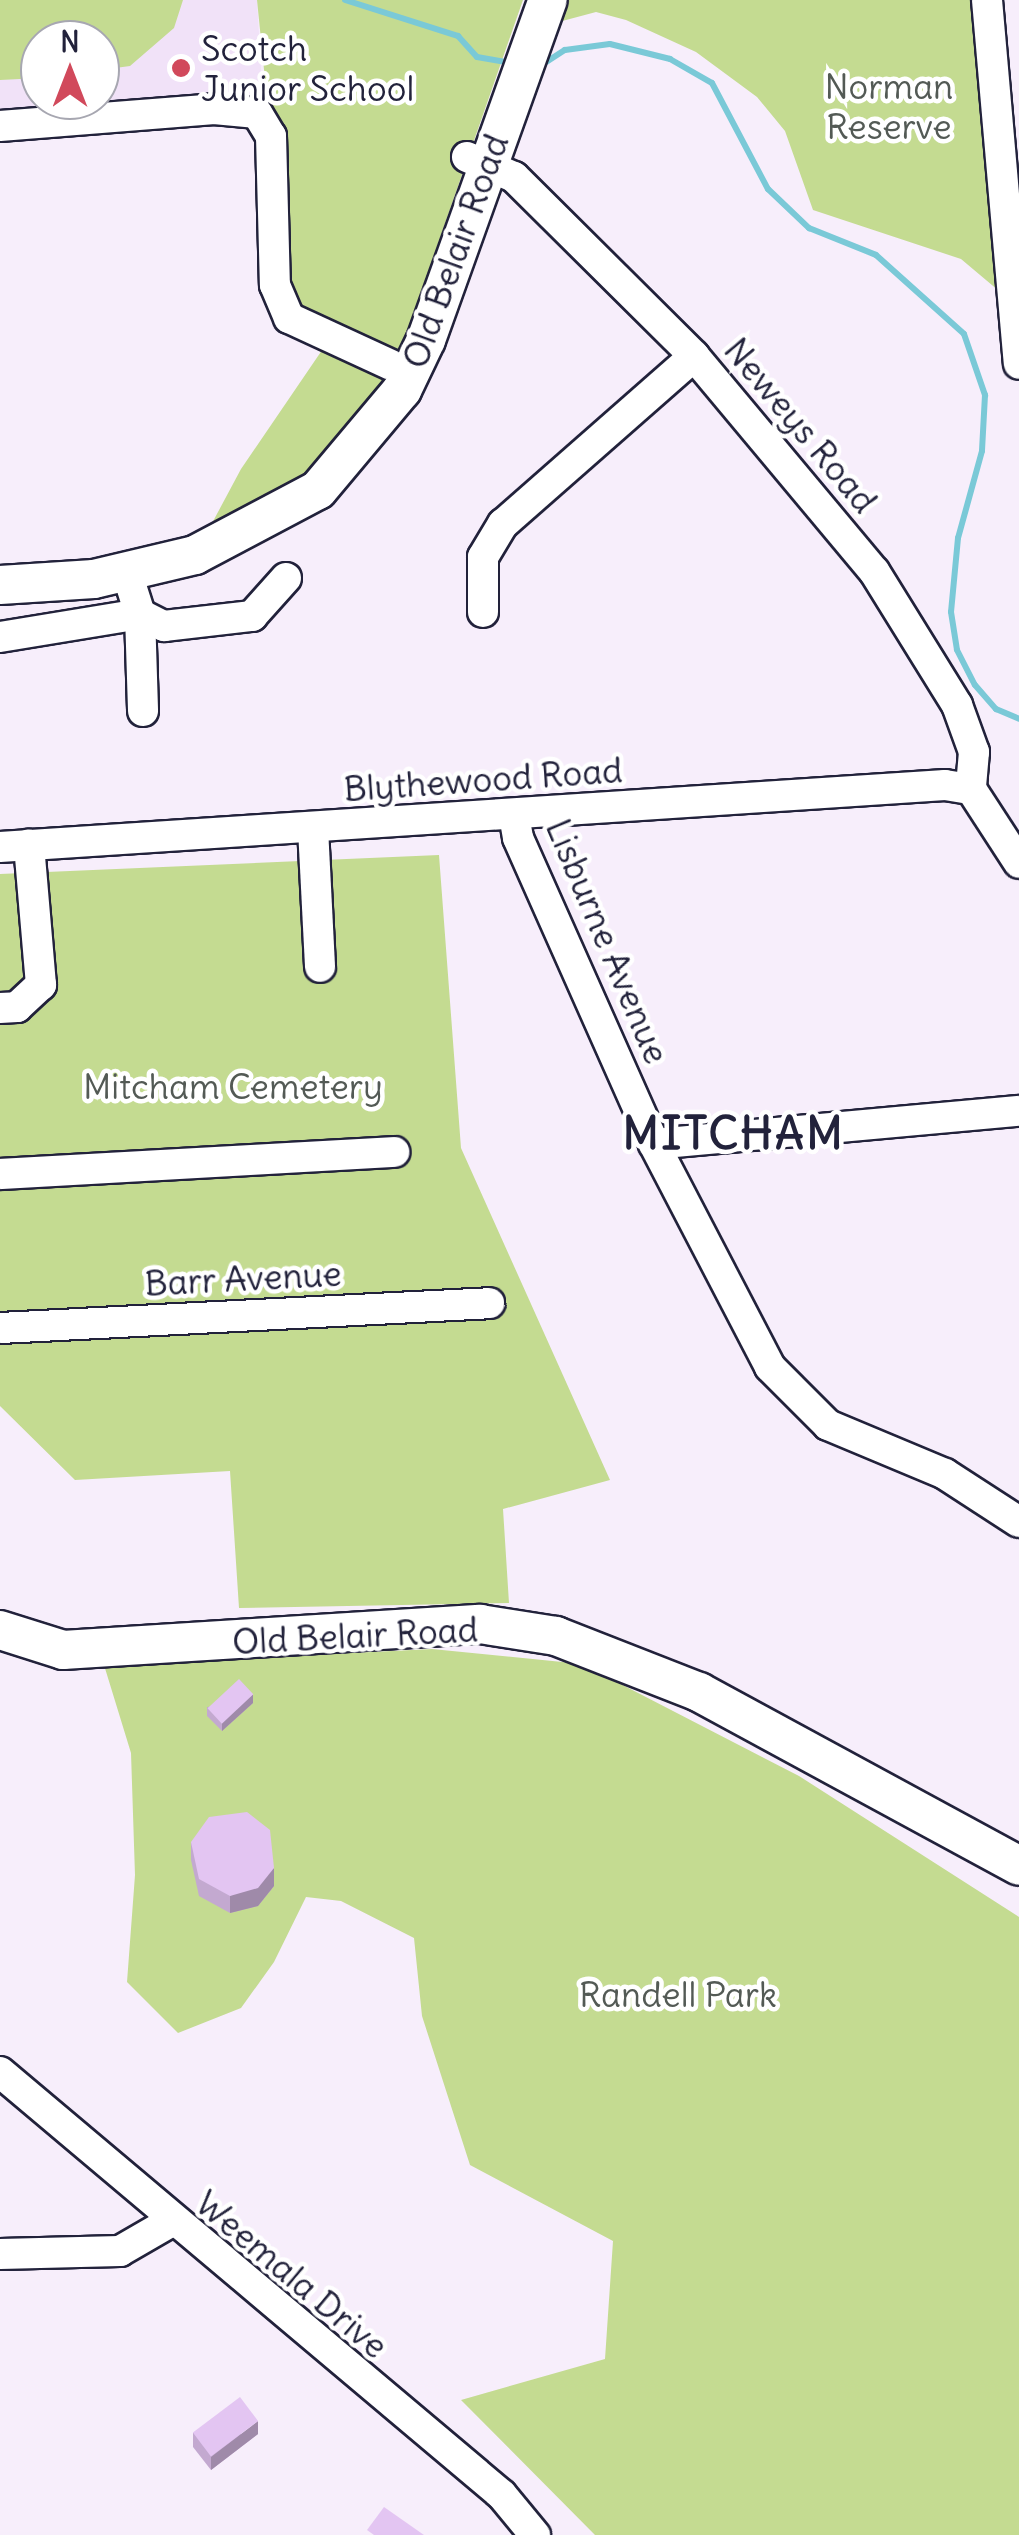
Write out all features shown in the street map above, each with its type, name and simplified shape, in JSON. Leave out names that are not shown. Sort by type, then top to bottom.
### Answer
[{"type":"main road","name":"Old Belair Road","points":[[0,585],[128,574],[196,555],[276,513],[401,370],[534,4]]},
{"type":"main road","name":"Old Belair Road","points":[[0,1630],[63,1650],[480,1624],[556,1636],[700,1692],[1019,1866]]},
{"type":"street","points":[[987,0],[1015,281],[1019,364]]},
{"type":"street","points":[[0,126],[214,109],[256,113],[271,136],[275,285],[289,318],[401,370]]},
{"type":"street","name":"Neweys Road","points":[[483,144],[694,356],[896,600],[958,704],[974,752],[971,789]]},
{"type":"street","points":[[483,612],[466,579],[503,524],[694,356]]},
{"type":"street","points":[[128,574],[140,614],[143,710]]},
{"type":"street","points":[[0,637],[140,614],[164,626],[252,616],[286,578]]},
{"type":"street","name":"Blythewood Road","points":[[15,846],[945,784],[971,789]]},
{"type":"street","points":[[971,789],[1019,862]]},
{"type":"street","name":"Lisburne Avenue","points":[[514,815],[518,838],[654,1144],[770,1366],[828,1425],[945,1474],[1019,1522]]},
{"type":"street","points":[[313,828],[320,967]]},
{"type":"street","points":[[0,1008],[17,1007],[41,985],[15,846]]},
{"type":"street","points":[[654,1144],[1019,1111]]},
{"type":"street","points":[[0,1174],[394,1152]]},
{"type":"street","name":"Barr Avenue","points":[[0,1328],[489,1303]]},
{"type":"street","name":"Weemala Drive","points":[[0,2072],[170,2222],[502,2496],[535,2535]]},
{"type":"street","points":[[0,2254],[120,2251],[170,2222]]},
{"type":"shaded area","name":"Scotch Junior School","points":[[0,0],[257,0],[264,118],[0,126]]},
{"type":"green space","points":[[0,0],[183,0],[174,28],[130,66],[120,67],[120,20],[20,20],[20,79],[0,80]]},
{"type":"green space","points":[[257,0],[523,0],[373,430],[195,555],[241,469],[331,337],[289,318]]},
{"type":"green space","name":"Norman Reserve","points":[[560,0],[989,0],[1005,296],[961,259],[813,210],[785,131],[757,97],[696,52],[626,20],[596,12],[551,24]]},
{"type":"green space","name":"Mitcham Cemetery","points":[[439,855],[461,1148],[610,1480],[503,1509],[509,1603],[239,1608],[230,1471],[75,1480],[0,1406],[0,1344],[276,1329],[274,1307],[0,1321],[0,874]]},
{"type":"green space","name":"Randell Park","points":[[432,1649],[582,1664],[799,1776],[1019,1917],[1019,2535],[595,2535],[461,2400],[605,2359],[613,2241],[470,2165],[422,2016],[414,1938],[341,1901],[306,1897],[274,1962],[241,2008],[178,2033],[127,1982],[135,1875],[131,1753],[104,1665]]},
{"type":"building","points":[[239,1679],[253,1694],[222,1724],[208,1708]]},
{"type":"building","points":[[247,1812],[270,1830],[274,1868],[258,1888],[230,1896],[199,1879],[191,1842],[209,1817]]},
{"type":"building","points":[[240,2397],[258,2421],[211,2456],[193,2433]]},
{"type":"building","points":[[384,2507],[424,2535],[374,2535],[367,2530]]},
{"type":"waterway","points":[[345,0],[458,36],[477,57],[510,63]]},
{"type":"waterway","points":[[537,68],[565,50],[610,44],[670,59],[712,83],[768,189],[809,228],[876,255],[964,334],[985,395],[982,451],[958,538],[951,612],[957,650],[975,685],[996,709],[1019,719]]},
{"type":"place","name":"Scotch Junior School","points":[[181,68]]},
{"type":"district","name":"MITCHAM","points":[[734,1134]]}]
